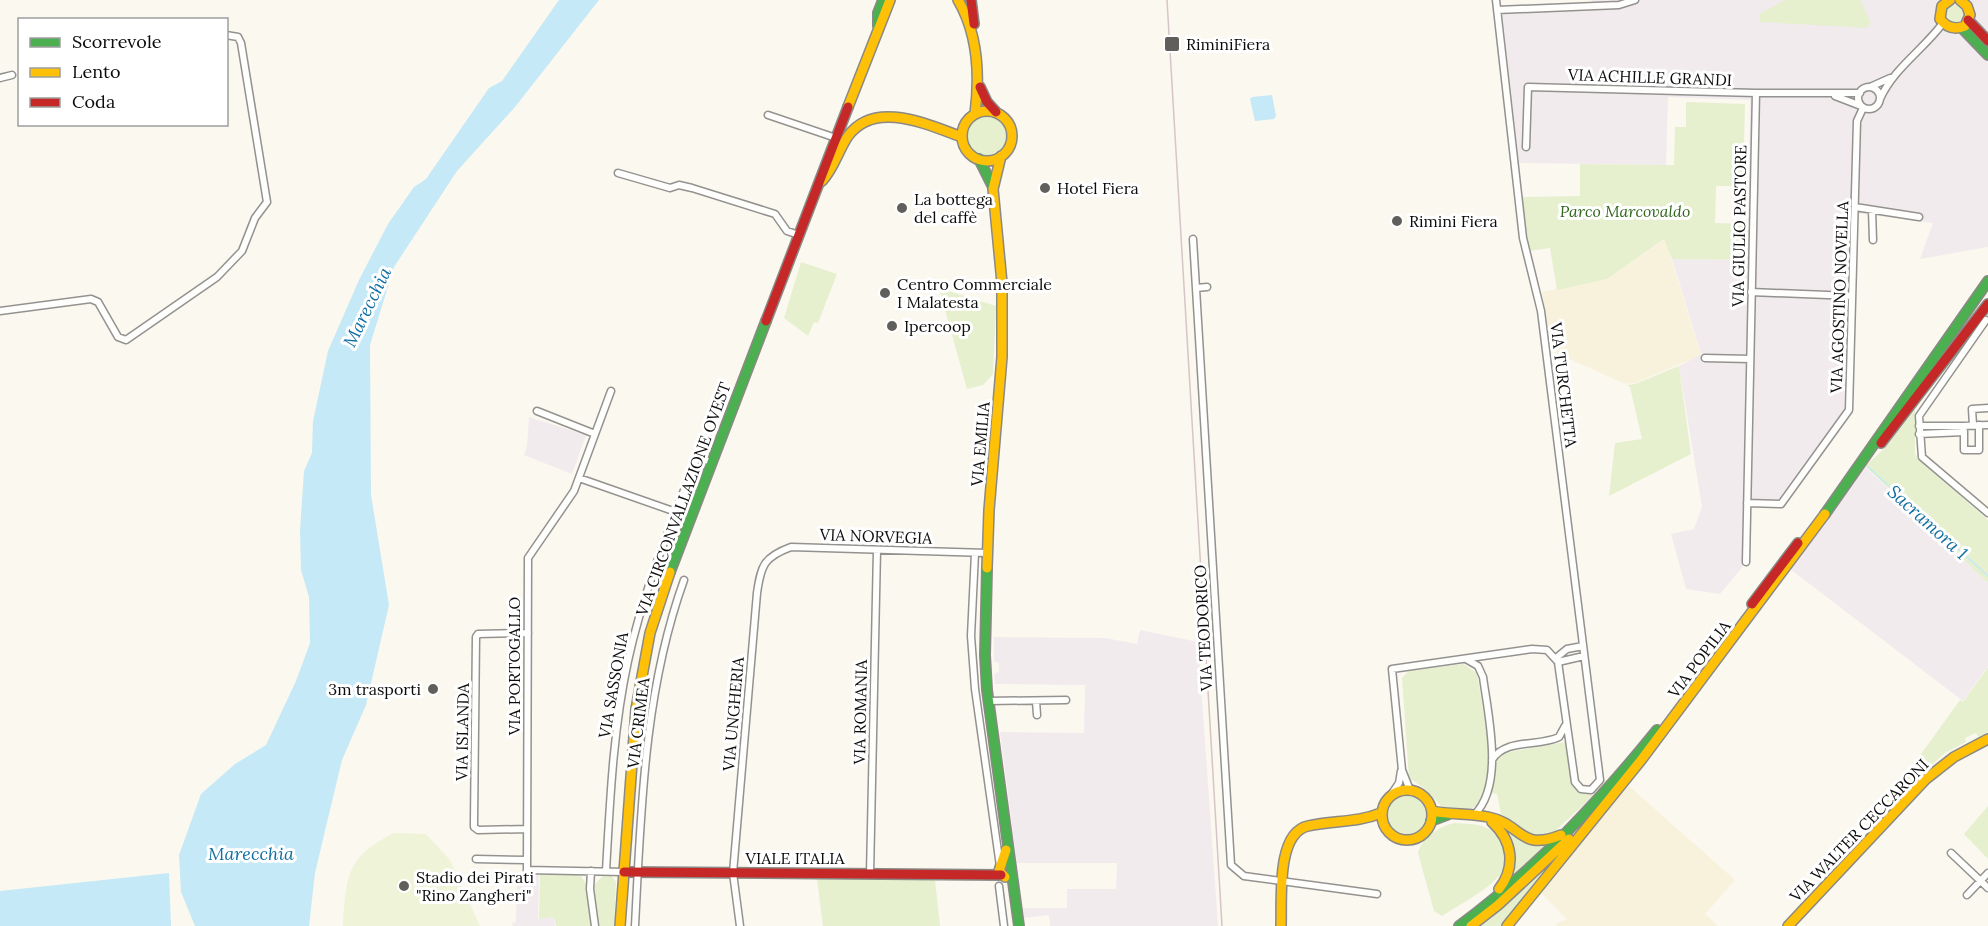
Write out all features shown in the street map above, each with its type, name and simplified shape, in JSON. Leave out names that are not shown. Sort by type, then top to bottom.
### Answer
[{"type":"main road","points":[[877,34],[878,13],[883,0]]},
{"type":"main road","name":"VIA CIRCONVALLAZIONE OVEST","points":[[620,926],[636,709],[650,633],[675,556],[890,0]]},
{"type":"main road","points":[[958,0],[968,17],[983,96],[996,112],[1004,117],[1011,130],[1011,142],[1001,156],[994,159],[980,159],[967,151],[962,137],[966,122],[982,111],[996,112]]},
{"type":"main road","points":[[971,0],[973,41]]},
{"type":"main road","points":[[1932,0],[1946,2],[1940,15],[1947,26],[1965,24],[1988,41]]},
{"type":"main road","points":[[1963,1],[1969,10],[1965,24]]},
{"type":"main road","points":[[1965,24],[1988,55]]},
{"type":"main road","points":[[975,114],[978,79]]},
{"type":"main road","points":[[818,185],[829,174],[849,135],[869,120],[891,116],[962,137]]},
{"type":"main road","name":"VIA EMILIA","points":[[993,189],[1001,156]]},
{"type":"main road","name":"VIA EMILIA","points":[[980,159],[993,189],[1002,283],[1002,357],[987,554],[986,678],[1007,846],[1003,871],[1014,891],[1019,926]]},
{"type":"main road","points":[[1972,304],[1988,272]]},
{"type":"main road","name":"VIA POPILIA","points":[[1598,806],[1642,759],[1786,569],[1988,281]]},
{"type":"main road","points":[[1858,467],[1887,436],[1988,304]]},
{"type":"main road","name":"VIA WALTER CECCARONI","points":[[1792,924],[1926,779],[1954,757],[1987,741]]},
{"type":"main road","points":[[1365,820],[1381,813],[1391,795],[1410,790],[1424,796],[1431,816],[1423,834],[1409,840],[1394,837],[1384,825],[1381,813]]},
{"type":"main road","points":[[1465,925],[1598,806]]},
{"type":"main road","points":[[1465,925],[1550,859],[1598,806]]},
{"type":"main road","points":[[1507,926],[1598,806]]},
{"type":"main road","points":[[1431,816],[1485,817],[1498,821],[1530,842],[1546,841],[1570,829]]},
{"type":"main road","points":[[1465,925],[1504,884],[1509,873],[1511,862],[1508,843],[1496,825],[1485,817]]},
{"type":"main road","points":[[1281,926],[1287,843],[1300,828],[1313,824],[1365,820],[1384,825]]},
{"type":"main road","name":"VIALE ITALIA","points":[[624,872],[967,874],[1003,871]]},
{"type":"street","name":"VIA TURCHETTA","points":[[1496,0],[1522,230],[1541,310],[1600,775],[1598,785],[1591,790],[1581,789],[1575,782],[1566,720]]},
{"type":"street","points":[[1497,10],[1602,3],[1619,5],[1635,0]]},
{"type":"street","name":"VIA ACHILLE GRANDI","points":[[1880,99],[1891,78],[1947,26]]},
{"type":"street","points":[[0,311],[91,298],[98,302],[118,337],[126,339],[201,290],[242,252],[255,218],[267,202],[241,44],[238,37],[228,35]]},
{"type":"street","points":[[0,78],[12,75]]},
{"type":"street","name":"VIA ACHILLE GRANDI","points":[[1526,147],[1528,87],[1831,95],[1860,93],[1891,78]]},
{"type":"street","points":[[1860,93],[1858,98],[1862,107],[1875,107],[1880,99],[1879,93],[1870,87]]},
{"type":"street","name":"VIA GIULIO PASTORE","points":[[1746,562],[1756,93]]},
{"type":"street","name":"VIA ACHILLE GRANDI","points":[[1831,95],[1862,107]]},
{"type":"street","name":"VIA AGOSTINO NOVELLA","points":[[1747,503],[1781,504],[1849,410],[1857,121],[1862,107]]},
{"type":"street","points":[[768,115],[836,138]]},
{"type":"street","points":[[618,173],[670,188],[679,185],[692,188],[775,214],[787,231],[799,235]]},
{"type":"street","points":[[1854,207],[1919,218]]},
{"type":"street","points":[[1872,210],[1873,240]]},
{"type":"street","name":"VIA TEODORICO","points":[[1193,239],[1231,865],[1244,876],[1377,894]]},
{"type":"street","points":[[1196,288],[1207,286]]},
{"type":"street","points":[[1751,292],[1852,296]]},
{"type":"street","points":[[1986,320],[1919,416],[1919,434],[1922,457],[1988,513]]},
{"type":"street","points":[[1705,358],[1750,358]]},
{"type":"street","name":"VIA PORTOGALLO","points":[[591,871],[528,870],[528,558],[574,491],[611,391]]},
{"type":"street","points":[[1964,429],[1964,450],[1979,450],[1972,409],[1988,408]]},
{"type":"street","points":[[537,411],[595,434]]},
{"type":"street","points":[[1919,434],[1988,424]]},
{"type":"street","points":[[1919,426],[1964,429]]},
{"type":"street","name":"VIA SASSONIA","points":[[606,871],[620,706],[642,605],[697,457],[711,462]]},
{"type":"street","points":[[579,478],[676,512]]},
{"type":"street","name":"VIA NORVEGIA","points":[[767,559],[791,547],[987,554]]},
{"type":"street","name":"VIA ROMANIA","points":[[870,874],[877,550]]},
{"type":"street","points":[[662,551],[675,556]]},
{"type":"street","points":[[975,553],[971,636],[974,679],[994,827],[1003,871]]},
{"type":"street","name":"VIA UNGHERIA","points":[[740,926],[733,873],[757,592],[760,572],[767,559]]},
{"type":"street","name":"VIA CRIMEA","points":[[635,926],[652,705],[666,635],[684,580]]},
{"type":"street","name":"VIA ISLANDA","points":[[527,829],[478,830],[474,827],[474,821],[476,638],[478,634],[528,633]]},
{"type":"street","points":[[1557,660],[1567,649],[1583,646]]},
{"type":"street","points":[[1410,790],[1402,770],[1392,669],[1541,648],[1557,660],[1566,720],[1565,729],[1559,738],[1509,747],[1500,751],[1492,761]]},
{"type":"street","points":[[1557,660],[1584,656]]},
{"type":"street","points":[[1465,658],[1478,666],[1483,677],[1492,761],[1486,800],[1474,815]]},
{"type":"street","points":[[974,679],[986,678]]},
{"type":"street","points":[[988,701],[1066,700]]},
{"type":"street","points":[[1036,701],[1036,715]]},
{"type":"street","points":[[620,706],[636,709]]},
{"type":"street","points":[[1391,795],[1399,783],[1402,770]]},
{"type":"street","points":[[994,827],[1005,826]]},
{"type":"street","points":[[1952,853],[1988,888]]},
{"type":"street","points":[[476,859],[527,860]]},
{"type":"street","points":[[596,926],[590,889],[591,871],[624,872]]},
{"type":"street","points":[[1967,895],[1988,873]]},
{"type":"street","points":[[999,886],[1004,926]]},
{"type":"street","points":[[1002,910],[1016,908]]},
{"type":"shaded area","points":[[1591,0],[1988,0],[1988,247],[1920,259],[1933,223],[1855,213],[1847,413],[1783,506],[1748,507],[1744,565],[1720,594],[1686,589],[1671,534],[1694,529],[1702,507],[1679,366],[1701,354],[1672,259],[1748,260],[1750,100],[1668,97],[1666,165],[1519,163],[1502,11],[1594,7]]},
{"type":"shaded area","points":[[1665,239],[1701,355],[1635,383],[1625,384],[1552,351],[1542,292],[1607,279]]},
{"type":"shaded area","points":[[529,417],[586,435],[572,474],[524,455],[527,446]]},
{"type":"shaded area","points":[[1865,467],[1988,583],[1988,666],[1963,701],[1790,569]]},
{"type":"shaded area","points":[[1140,630],[1198,642],[1218,926],[1050,926],[1049,915],[1024,918],[1023,908],[1067,908],[1067,889],[1116,889],[1117,863],[1017,863],[1000,732],[1084,733],[1085,685],[995,684],[994,674],[999,671],[999,663],[994,661],[994,637],[1105,638],[1137,644]]},
{"type":"shaded area","points":[[1629,786],[1735,880],[1705,914],[1718,926],[1558,926],[1555,924],[1567,919],[1538,890],[1562,858]]},
{"type":"shaded area","points":[[517,873],[539,873],[538,919],[554,917],[555,926],[513,926],[512,923],[516,922]]},
{"type":"green space","points":[[1785,0],[1860,0],[1871,22],[1867,28],[1760,22],[1759,14]]},
{"type":"green space","points":[[1954,5],[1960,8],[1963,14],[1960,20],[1954,23],[1948,20],[1945,14],[1948,8]]},
{"type":"green space","name":"Parco Marcovaldo","points":[[1686,102],[1745,104],[1743,186],[1716,186],[1715,223],[1749,224],[1748,260],[1672,259],[1664,239],[1607,279],[1557,290],[1550,248],[1529,251],[1521,197],[1580,196],[1580,164],[1674,165],[1675,127],[1686,127]]},
{"type":"green space","points":[[987,114],[1001,121],[1008,135],[1001,149],[987,156],[973,149],[966,135],[973,121]]},
{"type":"green space","points":[[801,262],[837,274],[818,323],[814,322],[808,336],[784,318]]},
{"type":"green space","points":[[939,288],[996,306],[993,374],[983,385],[967,389]]},
{"type":"green space","points":[[1679,366],[1691,454],[1609,496],[1615,443],[1642,439],[1630,387],[1627,385],[1635,384]]},
{"type":"green space","points":[[1915,409],[1915,454],[1988,520],[1988,583],[1865,466],[1885,448]]},
{"type":"green space","points":[[1463,664],[1477,673],[1487,739],[1488,773],[1479,804],[1472,808],[1443,808],[1425,789],[1409,778],[1402,678],[1409,671]]},
{"type":"green space","points":[[1988,667],[1988,732],[1978,737],[1976,733],[1965,738],[1966,742],[1945,753],[1920,775],[1917,773],[1910,779],[1914,782],[1872,826],[1874,819],[1960,700],[1963,702]]},
{"type":"green space","points":[[1566,742],[1572,780],[1583,792],[1596,790],[1603,778],[1608,782],[1552,834],[1530,835],[1501,814],[1497,794],[1490,793],[1496,761],[1503,753]]},
{"type":"green space","points":[[1407,796],[1421,801],[1426,815],[1421,829],[1407,834],[1393,829],[1388,815],[1393,801]]},
{"type":"green space","points":[[1988,806],[1988,859],[1964,834]]},
{"type":"green space","points":[[1455,823],[1479,825],[1493,831],[1504,849],[1505,857],[1503,870],[1493,882],[1480,893],[1442,916],[1434,911],[1418,853],[1427,837],[1444,826]]},
{"type":"green space","points":[[1505,829],[1528,845],[1547,847],[1511,879]]},
{"type":"green space","name":"Stadio dei Pirati \"Rino Zangheri\"","points":[[394,833],[426,834],[450,860],[480,926],[343,926],[345,894],[352,870],[366,851]]},
{"type":"green space","points":[[1548,866],[1503,926],[1475,926]]},
{"type":"green space","points":[[540,873],[579,873],[587,886],[593,926],[556,926],[554,917],[539,919]]},
{"type":"green space","points":[[611,875],[616,882],[614,926],[598,926],[593,886],[603,876]]},
{"type":"green space","points":[[817,879],[935,880],[940,926],[823,926]]},
{"type":"water","name":"Marecchia","points":[[559,0],[599,0],[515,107],[457,171],[394,267],[370,345],[371,495],[389,605],[366,705],[342,760],[315,873],[309,926],[195,926],[181,892],[179,855],[201,794],[235,764],[266,745],[296,681],[310,643],[309,597],[301,570],[300,531],[304,471],[312,453],[313,421],[328,351],[359,280],[388,224],[414,187],[426,179],[489,88],[502,81]]},
{"type":"water","points":[[1272,95],[1276,116],[1274,119],[1255,121],[1250,99]]},
{"type":"water","points":[[169,873],[171,926],[0,926],[0,891]]},
{"type":"waterway","name":"Sacramora 1","points":[[1868,467],[1988,576]]},
{"type":"railway","points":[[1167,0],[1222,926]]},
{"type":"traffic: fast","points":[[878,26],[878,13],[883,0]]},
{"type":"traffic: fast","points":[[1962,28],[1988,55]]},
{"type":"traffic: fast","points":[[979,159],[993,187]]},
{"type":"traffic: fast","points":[[1825,514],[1988,281]]},
{"type":"traffic: fast","points":[[670,572],[766,321]]},
{"type":"traffic: fast","points":[[987,568],[985,655],[987,690],[1019,926]]},
{"type":"traffic: fast","points":[[1459,926],[1539,859],[1612,784],[1657,730]]},
{"type":"traffic: fast","points":[[1431,821],[1447,815]]},
{"type":"traffic: slow","points":[[848,107],[890,0]]},
{"type":"traffic: slow","points":[[958,0],[970,27],[976,55],[975,114]]},
{"type":"traffic: slow","points":[[1950,0],[1942,6],[1940,19],[1948,26],[1955,28],[1965,26],[1970,15],[1967,6],[1960,0]]},
{"type":"traffic: slow","points":[[987,111],[1005,118],[1012,136],[1005,154],[987,161],[969,154],[962,136],[969,118],[987,111]]},
{"type":"traffic: slow","points":[[822,181],[830,171],[848,136],[859,125],[872,119],[902,118],[962,137]]},
{"type":"traffic: slow","points":[[987,568],[989,510],[1002,357],[1002,283],[993,189],[1001,156]]},
{"type":"traffic: slow","points":[[1507,926],[1642,759],[1825,514]]},
{"type":"traffic: slow","points":[[620,926],[636,709],[650,633],[670,572]]},
{"type":"traffic: slow","points":[[1788,926],[1926,779],[1954,757],[1988,739]]},
{"type":"traffic: slow","points":[[1402,790],[1412,790],[1425,797],[1432,810],[1432,815],[1432,820],[1425,833],[1412,840],[1402,840],[1393,836],[1386,829],[1382,820],[1382,810],[1386,801],[1393,794],[1402,790]]},
{"type":"traffic: slow","points":[[1432,811],[1499,820],[1529,839],[1547,839],[1561,835]]},
{"type":"traffic: slow","points":[[1281,926],[1283,868],[1290,841],[1298,831],[1308,826],[1381,813]]},
{"type":"traffic: slow","points":[[1492,822],[1504,837],[1510,854],[1508,872],[1499,889]]},
{"type":"traffic: slow","points":[[1471,926],[1498,905],[1569,839]]},
{"type":"traffic: slow","points":[[1005,877],[999,871],[1006,850]]},
{"type":"traffic: jam","points":[[971,0],[974,24]]},
{"type":"traffic: jam","points":[[1968,20],[1988,41]]},
{"type":"traffic: jam","points":[[980,87],[987,102],[996,112]]},
{"type":"traffic: jam","points":[[766,321],[848,107]]},
{"type":"traffic: jam","points":[[1881,443],[1988,304]]},
{"type":"traffic: jam","points":[[1752,604],[1798,543]]},
{"type":"traffic: jam","points":[[624,872],[1001,875]]},
{"type":"place","name":"RiminiFiera","points":[[1172,44]]},
{"type":"place","name":"Hotel Fiera","points":[[1045,188]]},
{"type":"place","name":"La bottega del caffè","points":[[902,208]]},
{"type":"place","name":"Rimini Fiera","points":[[1397,221]]},
{"type":"place","name":"Centro Commerciale I Malatesta","points":[[885,293]]},
{"type":"place","name":"Ipercoop","points":[[892,326]]},
{"type":"place","name":"3m trasporti","points":[[433,689]]},
{"type":"place","name":"Stadio dei Pirati \"Rino Zangheri\"","points":[[404,886]]}]
